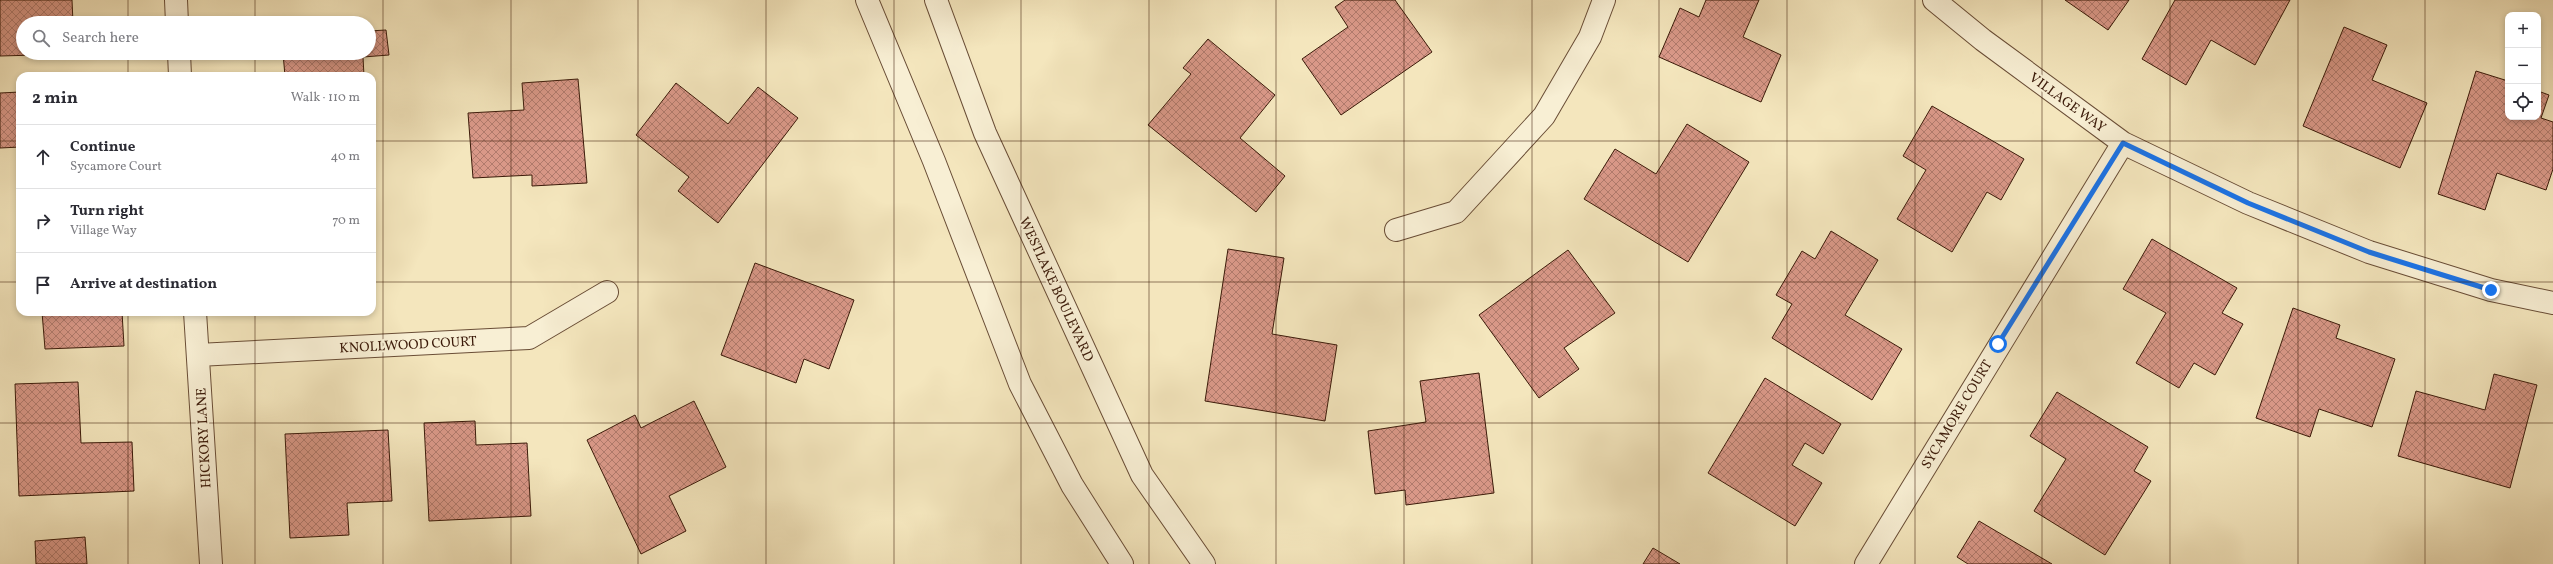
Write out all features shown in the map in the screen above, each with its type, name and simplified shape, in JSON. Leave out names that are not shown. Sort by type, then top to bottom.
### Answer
[{"type":"street","points":[[176,0],[177,16]]},
{"type":"street","points":[[867,0],[934,161],[1020,384],[1072,485],[1122,564]]},
{"type":"street","name":"WESTLAKE BOULEVARD","points":[[936,0],[985,133],[1142,475],[1204,564]]},
{"type":"street","points":[[1396,230],[1456,212],[1538,122],[1590,37],[1604,0]]},
{"type":"street","name":"VILLAGE WAY","points":[[1934,0],[1983,40],[2123,143],[2248,203],[2369,252],[2491,290],[2553,303]]},
{"type":"street","points":[[179,60],[180,72]]},
{"type":"street","name":"SYCAMORE COURT","points":[[1866,564],[2123,143]]},
{"type":"street","name":"KNOLLWOOD COURT","points":[[198,355],[529,338],[606,292]]},
{"type":"street","name":"HICKORY LANE","points":[[195,316],[211,564]]},
{"type":"building","points":[[0,0],[72,0],[73,16],[16,16],[16,56],[0,56]]},
{"type":"building","points":[[1345,0],[1395,0],[1432,52],[1341,115],[1302,59],[1348,27],[1335,7]]},
{"type":"building","points":[[1706,0],[1759,0],[1743,37],[1781,55],[1761,102],[1659,57],[1680,8],[1699,17]]},
{"type":"building","points":[[2065,0],[2129,0],[2108,30]]},
{"type":"building","points":[[2175,0],[2290,0],[2255,65],[2211,40],[2186,85],[2142,59]]},
{"type":"building","points":[[2344,27],[2387,45],[2372,80],[2427,103],[2400,168],[2303,126]]},
{"type":"building","points":[[386,30],[389,55],[376,56],[376,31]]},
{"type":"building","points":[[1208,39],[1275,95],[1240,138],[1285,176],[1256,212],[1148,125],[1191,74],[1183,68]]},
{"type":"building","points":[[284,60],[363,60],[364,72],[285,72]]},
{"type":"building","points":[[2476,71],[2505,80],[2505,120],[2541,120],[2541,118],[2553,122],[2553,169],[2546,190],[2497,173],[2485,210],[2438,194]]},
{"type":"building","points":[[578,79],[587,183],[532,186],[532,175],[473,178],[468,113],[524,110],[522,83]]},
{"type":"building","points":[[676,83],[728,124],[758,87],[798,118],[718,223],[678,191],[689,177],[636,135]]},
{"type":"building","points":[[16,92],[16,147],[0,148],[0,93]]},
{"type":"building","points":[[2541,92],[2549,95],[2541,118]]},
{"type":"building","points":[[1932,106],[2024,159],[2001,200],[1987,192],[1952,252],[1897,219],[1926,170],[1903,156]]},
{"type":"building","points":[[1687,124],[1749,162],[1688,262],[1584,199],[1615,149],[1656,174]]},
{"type":"building","points":[[1831,231],[1878,260],[1845,315],[1902,349],[1872,400],[1772,338],[1792,304],[1776,295],[1802,251],[1815,259]]},
{"type":"building","points":[[2152,239],[2237,288],[2222,313],[2243,324],[2215,375],[2194,363],[2179,388],[2136,363],[2166,313],[2123,289]]},
{"type":"building","points":[[1228,249],[1284,258],[1272,334],[1337,345],[1325,421],[1205,401]]},
{"type":"building","points":[[1568,250],[1615,313],[1564,348],[1579,369],[1539,398],[1479,315]]},
{"type":"building","points":[[755,263],[854,300],[829,369],[804,359],[796,383],[721,355]]},
{"type":"building","points":[[2293,308],[2340,325],[2336,338],[2395,359],[2372,427],[2319,409],[2310,437],[2256,418]]},
{"type":"building","points":[[42,316],[122,316],[124,346],[45,349]]},
{"type":"building","points":[[1479,373],[1494,493],[1406,505],[1405,490],[1375,494],[1368,431],[1426,422],[1420,381]]},
{"type":"building","points":[[2494,374],[2537,385],[2510,488],[2398,456],[2416,391],[2485,410]]},
{"type":"building","points":[[1765,378],[1841,424],[1823,454],[1805,443],[1792,465],[1822,483],[1795,526],[1708,473]]},
{"type":"building","points":[[78,382],[81,443],[132,442],[134,491],[19,496],[15,384]]},
{"type":"building","points":[[2057,392],[2148,447],[2134,471],[2151,481],[2105,555],[2034,511],[2066,459],[2030,436]]},
{"type":"building","points":[[694,401],[726,467],[669,496],[686,531],[641,554],[587,440],[635,415],[641,428]]},
{"type":"building","points":[[475,421],[476,445],[527,443],[531,516],[429,521],[424,423]]},
{"type":"building","points":[[388,430],[392,501],[347,503],[349,535],[290,538],[285,434]]},
{"type":"building","points":[[1979,521],[2052,564],[1968,564],[1957,557]]},
{"type":"building","points":[[85,537],[87,564],[36,564],[35,541]]},
{"type":"building","points":[[1653,548],[1680,564],[1643,564]]},
{"type":"route","points":[[1998,344],[2123,143],[2248,203],[2369,252],[2491,290]]}]
